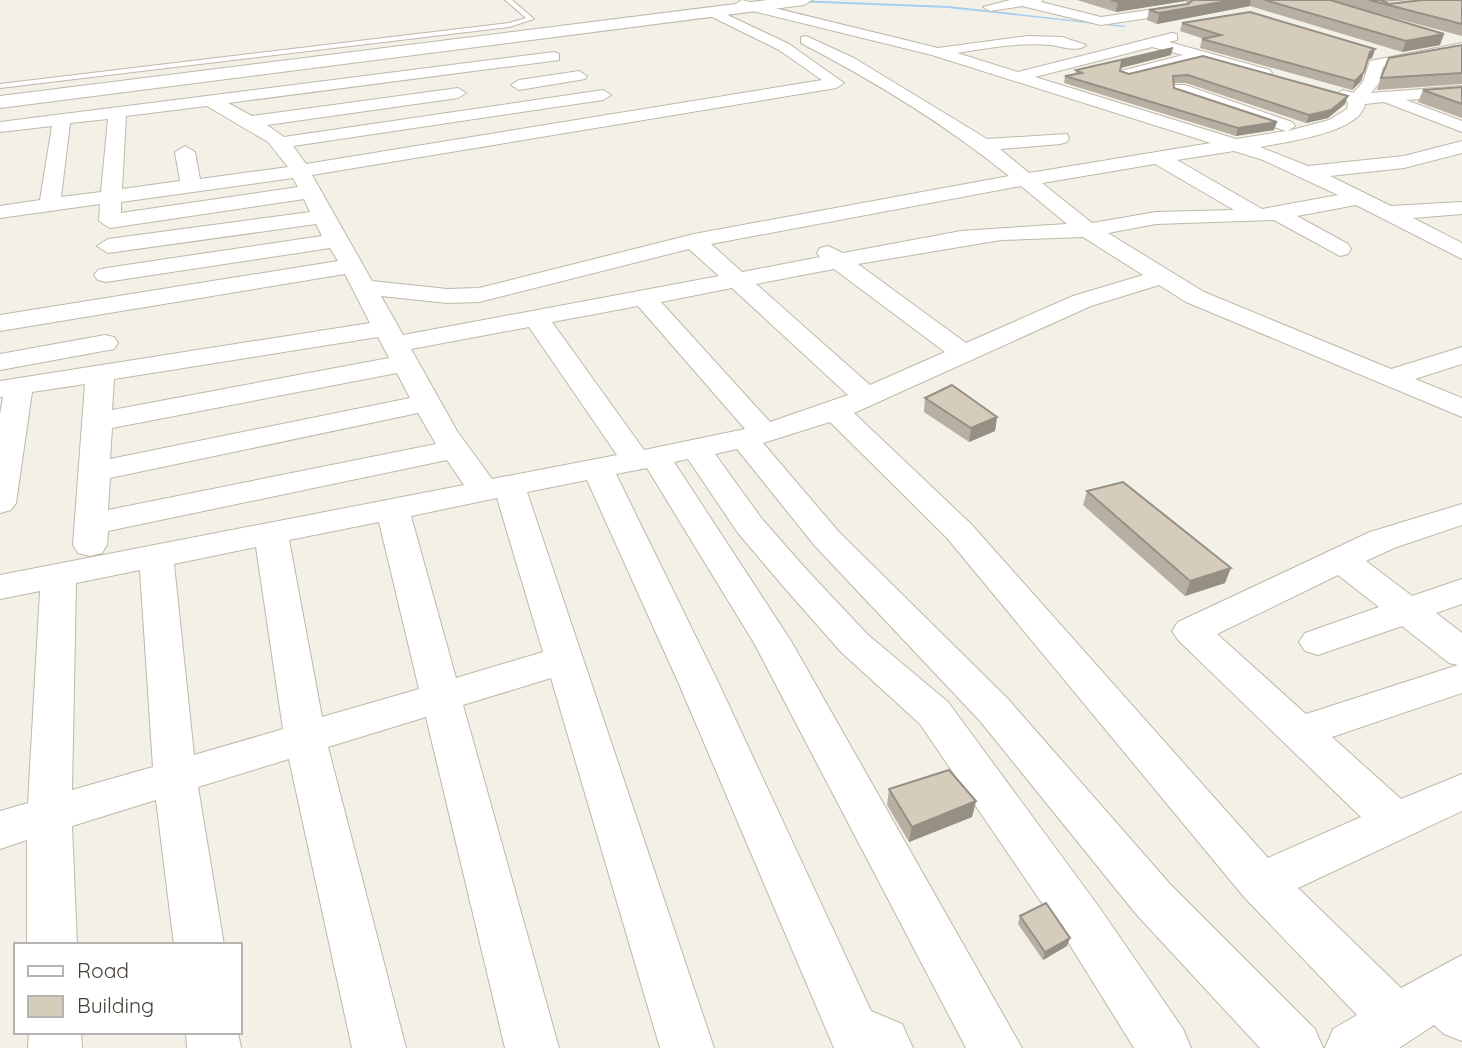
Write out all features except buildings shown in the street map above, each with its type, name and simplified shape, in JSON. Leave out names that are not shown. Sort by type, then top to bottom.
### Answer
[{"type":"street","points":[[0,100],[713,12],[774,0]]},
{"type":"street","points":[[177,78],[802,0]]},
{"type":"street","points":[[1069,0],[1160,13],[1246,7]]},
{"type":"street","points":[[1012,2],[1101,21],[1126,10]]},
{"type":"street","points":[[1160,13],[1211,2],[1246,7]]},
{"type":"street","points":[[750,6],[937,52],[1241,147],[1307,172],[1462,252]]},
{"type":"street","points":[[750,6],[783,29],[848,61],[983,145],[1088,230],[1195,297],[1462,408]]},
{"type":"street","points":[[0,212],[299,171],[836,83],[784,47],[713,12]]},
{"type":"street","points":[[1017,77],[1188,33],[1160,13]]},
{"type":"street","points":[[526,35],[631,117]]},
{"type":"street","points":[[979,65],[1123,36]]},
{"type":"street","points":[[937,52],[1032,40],[1079,46]]},
{"type":"street","points":[[1396,41],[1438,47],[1462,46]]},
{"type":"street","points":[[1152,42],[1274,76]]},
{"type":"street","points":[[0,323],[104,306],[358,276],[447,296],[479,295],[694,241],[1024,179],[1241,147],[1305,132],[1335,124],[1355,111],[1357,99],[1371,78],[1376,64],[1438,47],[1462,56]]},
{"type":"street","points":[[1366,49],[1400,59]]},
{"type":"street","points":[[1127,74],[1202,55]]},
{"type":"street","points":[[0,127],[554,57]]},
{"type":"street","points":[[425,74],[446,95]]},
{"type":"street","points":[[499,88],[579,76]]},
{"type":"street","points":[[177,78],[279,143],[299,171],[334,241],[358,276],[455,449],[496,487],[564,660],[687,1048]]},
{"type":"street","points":[[1179,89],[1305,132]]},
{"type":"street","points":[[1323,90],[1357,99],[1462,92]]},
{"type":"street","points":[[248,122],[472,91]]},
{"type":"street","points":[[279,143],[603,95]]},
{"type":"street","points":[[1384,98],[1461,126]]},
{"type":"street","points":[[104,306],[117,113]]},
{"type":"street","points":[[50,204],[62,120]]},
{"type":"street","points":[[983,145],[1060,138]]},
{"type":"street","points":[[1307,172],[1404,162],[1462,148]]},
{"type":"street","points":[[185,152],[191,185]]},
{"type":"street","points":[[1160,159],[1340,249]]},
{"type":"street","points":[[110,221],[309,192]]},
{"type":"street","points":[[97,422],[395,345],[987,234],[1088,230],[1156,218],[1268,214],[1358,198]]},
{"type":"street","points":[[1385,213],[1462,208]]},
{"type":"street","points":[[108,246],[322,217]]},
{"type":"street","points":[[788,224],[964,354]]},
{"type":"street","points":[[106,275],[334,241]]},
{"type":"street","points":[[694,241],[739,281],[851,404],[1261,883],[1440,1002],[1352,1048]]},
{"type":"street","points":[[0,587],[156,558],[754,436],[851,404],[1082,301],[1161,277]]},
{"type":"street","points":[[645,299],[754,436],[827,539],[994,710],[1153,899],[1296,1048]]},
{"type":"street","points":[[536,318],[629,461],[772,641],[995,1048]]},
{"type":"street","points":[[0,362],[395,345]]},
{"type":"street","points":[[1390,378],[1462,355]]},
{"type":"street","points":[[0,503],[9,388],[103,358]]},
{"type":"street","points":[[52,943],[49,815],[74,572],[91,524],[103,358]]},
{"type":"street","points":[[94,471],[427,403]]},
{"type":"street","points":[[91,524],[455,449]]},
{"type":"street","points":[[695,449],[750,526],[794,577],[855,643],[934,713],[1082,922],[1164,1048]]},
{"type":"street","points":[[629,461],[699,684],[853,1030],[883,1042],[886,1048]]},
{"type":"street","points":[[393,508],[439,697],[532,1048]]},
{"type":"street","points":[[1395,821],[1191,631],[1382,540],[1462,514]]},
{"type":"street","points":[[271,534],[305,738],[379,1048]]},
{"type":"street","points":[[156,558],[175,777],[200,943]]},
{"type":"street","points":[[1341,559],[1462,653]]},
{"type":"street","points":[[1318,642],[1462,591]]},
{"type":"street","points":[[0,830],[564,660]]},
{"type":"street","points":[[1300,732],[1462,678]]},
{"type":"street","points":[[1261,883],[1462,791]]},
{"type":"lane","points":[[0,86],[509,25],[531,19],[508,0]]},
{"type":"waterway","points":[[797,1],[948,7],[1124,26]]}]
